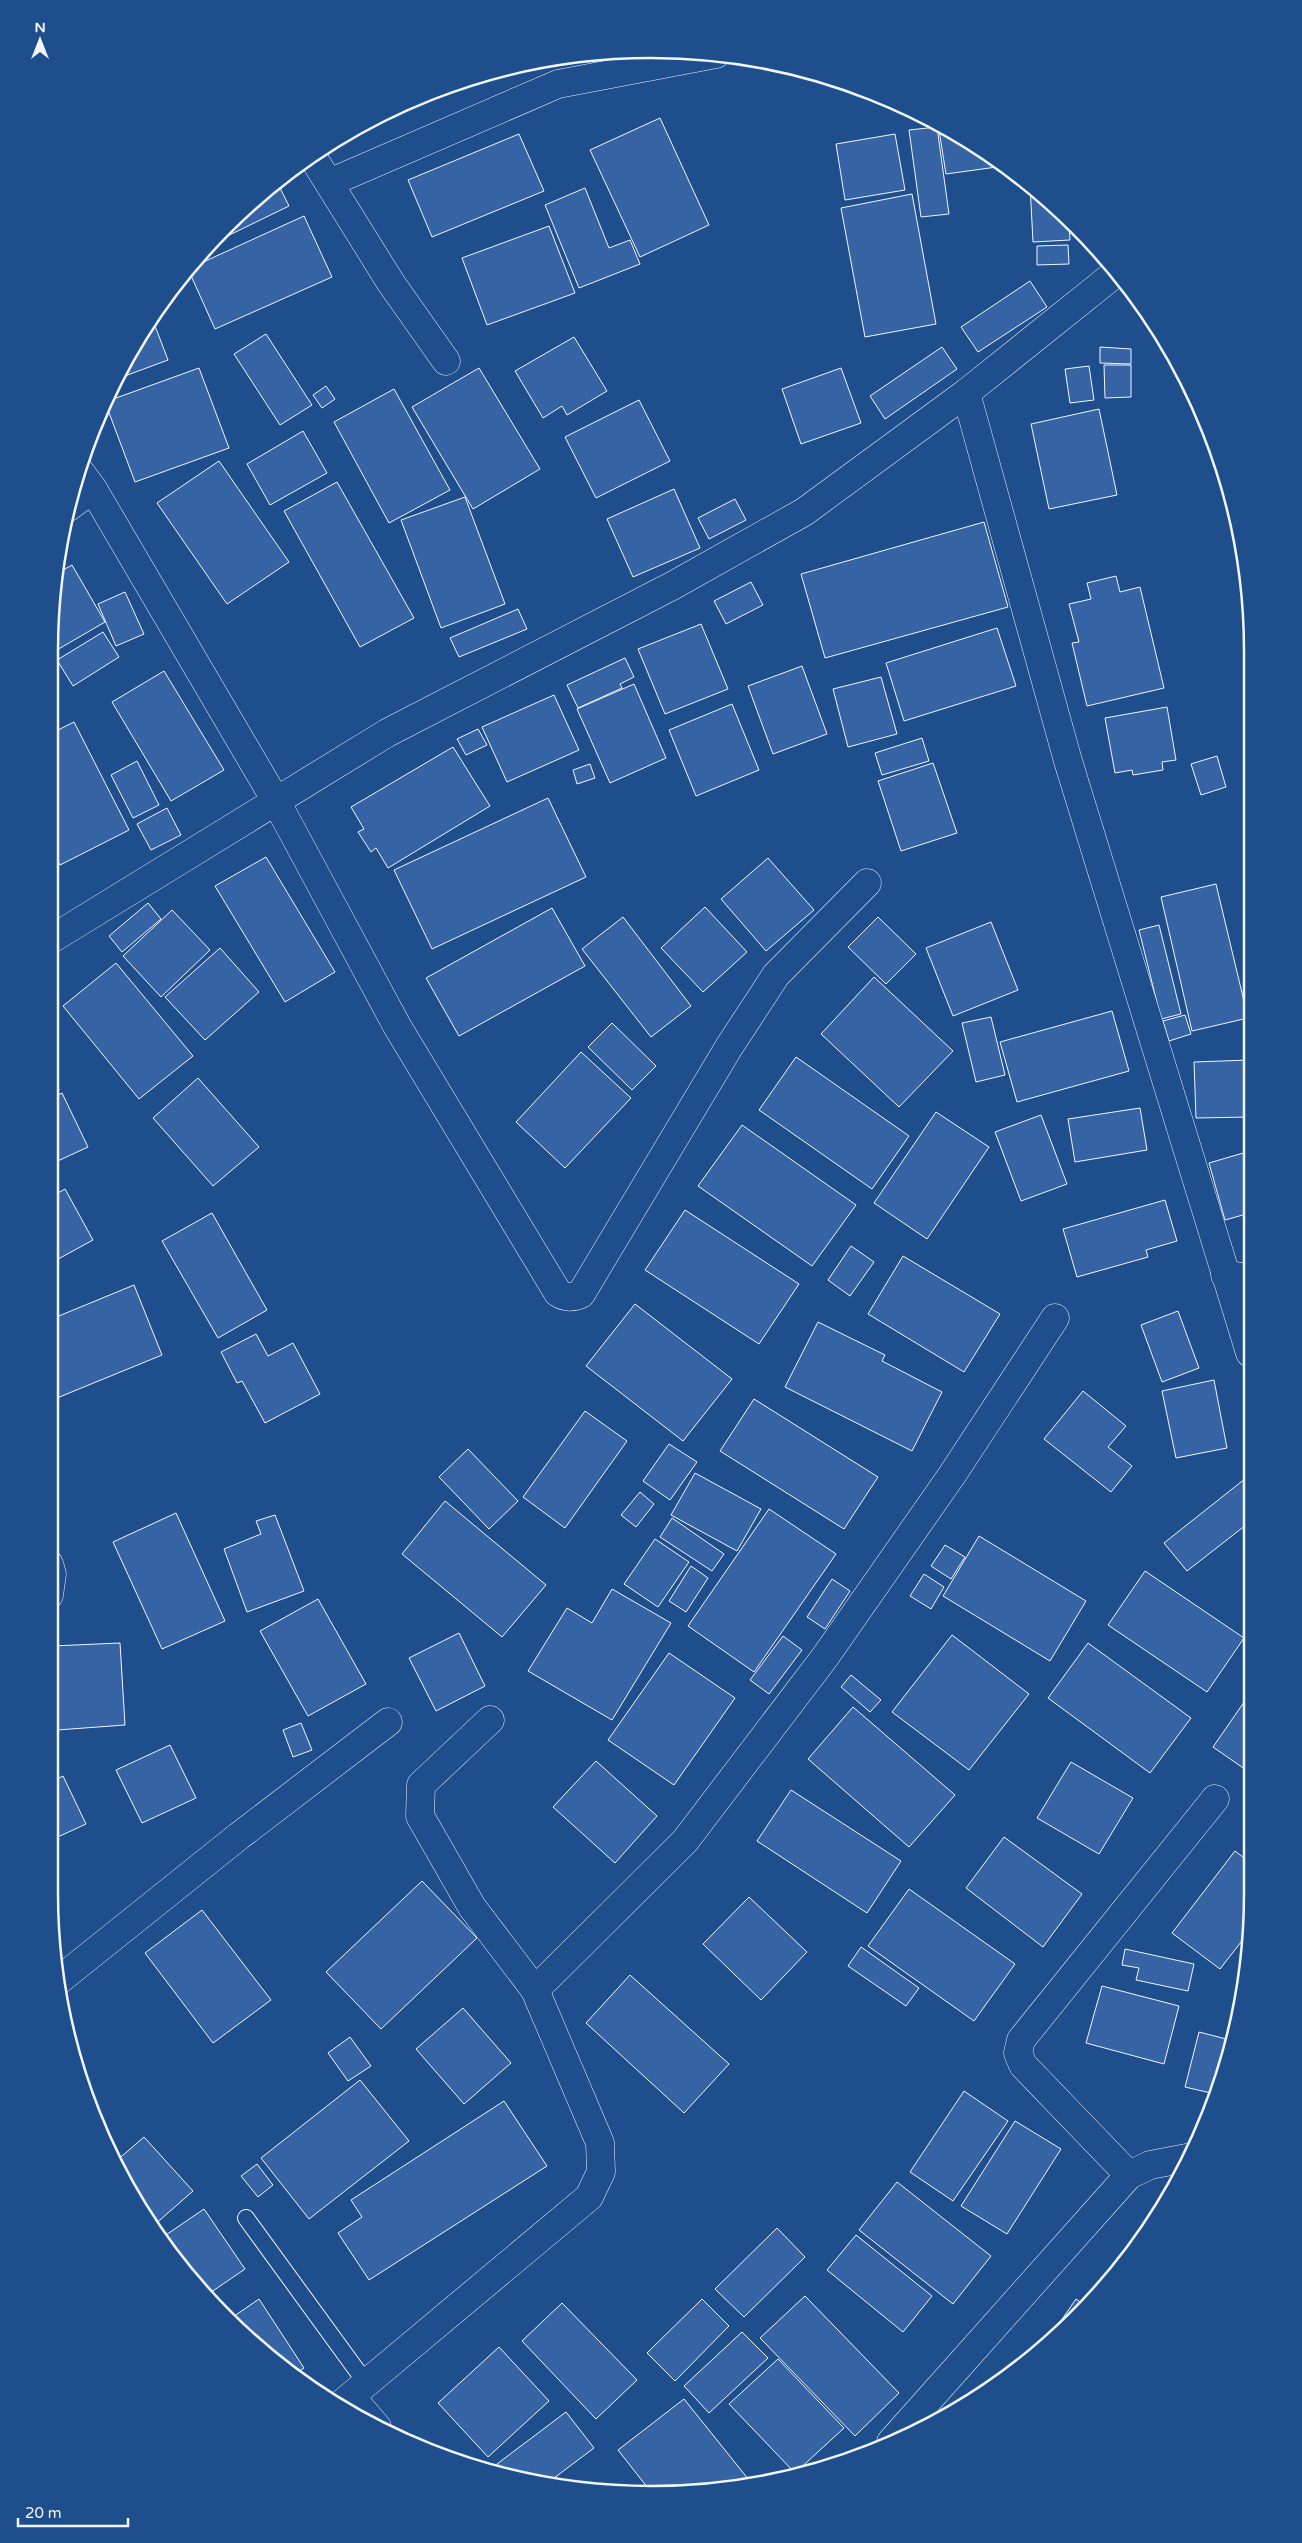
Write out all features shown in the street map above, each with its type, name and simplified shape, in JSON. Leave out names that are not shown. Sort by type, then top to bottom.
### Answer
[{"type":"street","points":[[329,183],[558,84],[690,59]]},
{"type":"street","points":[[316,162],[391,283],[446,362]]},
{"type":"street","points":[[58,935],[387,733],[672,586],[804,512],[966,393],[1111,277]]},
{"type":"street","points":[[966,393],[1068,760],[1238,1277],[1244,1315]]},
{"type":"street","points":[[86,480],[276,801],[397,1026],[558,1293],[569,1298],[581,1294],[724,1055],[776,975],[867,883]]},
{"type":"street","points":[[534,1990],[685,1841],[825,1656],[952,1475],[1056,1318]]},
{"type":"street","points":[[365,2412],[352,2395],[589,2197],[601,2172],[600,2142],[534,1990],[472,1906],[420,1816],[421,1785],[490,1720]]},
{"type":"street","points":[[64,1976],[239,1836],[388,1722]]},
{"type":"street","points":[[1129,2175],[1023,2065],[1018,2053],[1022,2040],[1215,1799]]},
{"type":"street","points":[[905,2428],[1129,2175],[1150,2165],[1180,2159]]},
{"type":"lane","points":[[246,2218],[352,2395]]},
{"type":"building","points":[[660,118],[709,225],[640,257],[590,150]]},
{"type":"building","points":[[930,128],[938,132],[949,214],[921,217],[909,130]]},
{"type":"building","points":[[939,133],[994,167],[946,174]]},
{"type":"building","points":[[519,134],[544,191],[432,237],[408,180]]},
{"type":"building","points":[[895,134],[905,190],[845,200],[836,144]]},
{"type":"building","points":[[280,188],[289,206],[226,237]]},
{"type":"building","points":[[585,188],[609,248],[630,240],[640,264],[579,288],[545,205]]},
{"type":"building","points":[[912,194],[936,324],[865,337],[841,208]]},
{"type":"building","points":[[1031,195],[1069,229],[1070,240],[1033,242]]},
{"type":"building","points":[[304,216],[332,277],[215,329],[191,276],[203,262]]},
{"type":"building","points":[[549,226],[575,293],[487,325],[462,258]]},
{"type":"building","points":[[1068,245],[1069,264],[1037,265],[1037,246]]},
{"type":"building","points":[[1030,281],[1047,307],[978,352],[961,327]]},
{"type":"building","points":[[155,326],[168,360],[126,376]]},
{"type":"building","points":[[266,334],[312,405],[280,425],[234,354]]},
{"type":"building","points":[[574,337],[607,391],[567,415],[562,406],[543,418],[515,371]]},
{"type":"building","points":[[942,347],[957,369],[885,419],[870,396]]},
{"type":"building","points":[[1100,347],[1131,349],[1131,364],[1100,363]]},
{"type":"building","points":[[1104,365],[1131,365],[1131,397],[1105,398]]},
{"type":"building","points":[[1089,366],[1094,400],[1070,403],[1065,369]]},
{"type":"building","points":[[199,368],[229,448],[135,482],[109,412],[115,399]]},
{"type":"building","points":[[479,368],[540,469],[473,509],[412,407]]},
{"type":"building","points":[[841,368],[861,423],[801,444],[782,389]]},
{"type":"building","points":[[326,386],[335,399],[322,408],[313,395]]},
{"type":"building","points":[[394,389],[450,490],[389,523],[334,422]]},
{"type":"building","points":[[639,400],[670,461],[596,498],[565,437]]},
{"type":"building","points":[[1099,409],[1117,495],[1049,509],[1031,424]]},
{"type":"building","points":[[303,431],[327,473],[270,505],[247,464]]},
{"type":"building","points":[[219,461],[289,562],[227,604],[157,503]]},
{"type":"building","points":[[337,482],[414,618],[360,647],[284,511]]},
{"type":"building","points":[[674,489],[700,548],[633,577],[607,519]]},
{"type":"building","points":[[465,497],[505,604],[441,628],[401,520]]},
{"type":"building","points":[[735,499],[746,520],[709,539],[698,518]]},
{"type":"building","points":[[984,522],[1008,607],[825,658],[801,574]]},
{"type":"building","points":[[72,565],[105,622],[58,649],[59,612],[64,570]]},
{"type":"building","points":[[1116,576],[1120,592],[1140,587],[1164,688],[1087,706],[1072,643],[1079,642],[1069,604],[1091,599],[1087,583]]},
{"type":"building","points":[[751,582],[763,605],[726,624],[714,601]]},
{"type":"building","points":[[125,592],[144,634],[116,646],[98,604]]},
{"type":"building","points":[[518,609],[527,629],[459,657],[450,638]]},
{"type":"building","points":[[701,624],[728,689],[665,714],[638,649]]},
{"type":"building","points":[[997,628],[1016,686],[904,721],[886,663]]},
{"type":"building","points":[[103,632],[119,657],[73,686],[58,659]]},
{"type":"building","points":[[625,658],[634,677],[620,684],[622,688],[578,708],[567,685]]},
{"type":"building","points":[[802,666],[827,734],[773,754],[748,686]]},
{"type":"building","points":[[164,671],[224,770],[171,801],[112,702]]},
{"type":"building","points":[[881,677],[897,734],[848,747],[833,689]]},
{"type":"building","points":[[634,684],[666,758],[610,783],[577,709]]},
{"type":"building","points":[[554,695],[579,750],[507,782],[482,727]]},
{"type":"building","points":[[732,704],[759,770],[696,796],[669,730]]},
{"type":"building","points":[[1167,707],[1176,760],[1162,762],[1163,770],[1133,775],[1132,770],[1115,773],[1105,718]]},
{"type":"building","points":[[74,722],[129,830],[60,865],[58,861],[58,730]]},
{"type":"building","points":[[478,729],[487,745],[466,755],[457,739]]},
{"type":"building","points":[[922,738],[929,761],[882,775],[875,753]]},
{"type":"building","points":[[453,747],[490,806],[388,868],[376,848],[371,852],[358,832],[364,829],[351,807]]},
{"type":"building","points":[[1217,756],[1226,787],[1201,795],[1191,764]]},
{"type":"building","points":[[137,761],[159,805],[133,818],[111,775]]},
{"type":"building","points":[[933,763],[957,833],[901,851],[878,781]]},
{"type":"building","points":[[590,764],[595,778],[577,784],[573,770]]},
{"type":"building","points":[[548,798],[586,877],[432,949],[394,870]]},
{"type":"building","points":[[167,808],[181,835],[151,850],[137,824]]},
{"type":"building","points":[[266,857],[335,972],[285,1002],[215,886]]},
{"type":"building","points":[[768,858],[814,910],[766,951],[721,899]]},
{"type":"building","points":[[1216,884],[1244,1001],[1244,1019],[1192,1031],[1161,897]]},
{"type":"building","points":[[148,903],[161,919],[122,952],[109,936]]},
{"type":"building","points":[[705,907],[747,952],[703,992],[661,948]]},
{"type":"building","points":[[552,908],[585,966],[459,1036],[426,978]]},
{"type":"building","points":[[172,910],[210,950],[161,997],[123,956]]},
{"type":"building","points":[[623,917],[691,1006],[651,1037],[582,949]]},
{"type":"building","points":[[878,917],[916,954],[886,984],[848,947]]},
{"type":"building","points":[[991,922],[1018,990],[953,1016],[926,948]]},
{"type":"building","points":[[1159,925],[1181,1014],[1161,1019],[1139,930]]},
{"type":"building","points":[[220,948],[259,992],[205,1040],[165,997]]},
{"type":"building","points":[[116,963],[193,1056],[139,1099],[63,1006]]},
{"type":"building","points":[[874,977],[953,1051],[899,1107],[821,1034]]},
{"type":"building","points":[[1112,1011],[1129,1071],[1017,1102],[1000,1042]]},
{"type":"building","points":[[1185,1015],[1191,1034],[1169,1041],[1163,1021]]},
{"type":"building","points":[[991,1017],[1005,1075],[976,1082],[962,1023]]},
{"type":"building","points":[[612,1023],[656,1066],[632,1090],[588,1047]]},
{"type":"building","points":[[581,1052],[631,1098],[565,1168],[516,1122]]},
{"type":"building","points":[[796,1057],[909,1136],[872,1189],[759,1110]]},
{"type":"building","points":[[1244,1060],[1244,1117],[1196,1118],[1194,1062]]},
{"type":"building","points":[[198,1078],[259,1147],[213,1186],[153,1118]]},
{"type":"building","points":[[62,1093],[88,1147],[58,1161],[58,1095]]},
{"type":"building","points":[[1140,1108],[1147,1150],[1075,1162],[1068,1119]]},
{"type":"building","points":[[936,1112],[989,1147],[927,1239],[874,1203]]},
{"type":"building","points":[[1041,1115],[1067,1184],[1021,1201],[995,1132]]},
{"type":"building","points":[[742,1125],[856,1205],[812,1266],[698,1186]]},
{"type":"building","points":[[1244,1153],[1244,1215],[1225,1220],[1209,1163]]},
{"type":"building","points":[[65,1189],[93,1240],[58,1259],[58,1193]]},
{"type":"building","points":[[1165,1200],[1177,1241],[1146,1250],[1148,1257],[1077,1277],[1063,1229]]},
{"type":"building","points":[[685,1210],[799,1284],[759,1344],[645,1270]]},
{"type":"building","points":[[212,1213],[267,1310],[218,1338],[162,1241]]},
{"type":"building","points":[[851,1246],[874,1262],[850,1296],[828,1280]]},
{"type":"building","points":[[903,1256],[1000,1314],[964,1372],[868,1314]]},
{"type":"building","points":[[134,1285],[162,1355],[58,1398],[58,1316]]},
{"type":"building","points":[[635,1304],[732,1379],[683,1441],[586,1366]]},
{"type":"building","points":[[1178,1311],[1199,1368],[1162,1382],[1141,1325]]},
{"type":"building","points":[[818,1322],[885,1355],[882,1361],[942,1392],[912,1451],[785,1387]]},
{"type":"building","points":[[256,1334],[268,1356],[293,1343],[320,1394],[265,1423],[242,1381],[237,1383],[221,1352]]},
{"type":"building","points":[[1214,1380],[1227,1448],[1176,1458],[1162,1391]]},
{"type":"building","points":[[1083,1391],[1126,1426],[1108,1447],[1132,1466],[1111,1492],[1044,1439]]},
{"type":"building","points":[[754,1399],[878,1477],[844,1529],[720,1451]]},
{"type":"building","points":[[585,1411],[627,1441],[565,1528],[523,1497]]},
{"type":"building","points":[[669,1444],[697,1462],[670,1500],[643,1481]]},
{"type":"building","points":[[468,1449],[518,1501],[489,1529],[439,1477]]},
{"type":"building","points":[[695,1473],[761,1509],[737,1551],[671,1515]]},
{"type":"building","points":[[1244,1480],[1244,1526],[1187,1571],[1164,1543]]},
{"type":"building","points":[[640,1492],[654,1504],[636,1527],[621,1515]]},
{"type":"building","points":[[445,1501],[546,1585],[502,1637],[402,1554]]},
{"type":"building","points":[[769,1509],[836,1554],[754,1672],[688,1626]]},
{"type":"building","points":[[176,1513],[225,1621],[162,1649],[113,1542]]},
{"type":"building","points":[[275,1515],[304,1591],[247,1612],[224,1549],[261,1534],[256,1521]]},
{"type":"building","points":[[672,1518],[724,1554],[712,1571],[660,1537]]},
{"type":"building","points":[[979,1536],[1086,1601],[1050,1661],[943,1596]]},
{"type":"building","points":[[655,1539],[689,1562],[658,1607],[624,1584]]},
{"type":"building","points":[[945,1545],[965,1557],[951,1579],[931,1566]]},
{"type":"building","points":[[691,1566],[708,1578],[686,1612],[669,1601]]},
{"type":"building","points":[[1145,1571],[1244,1638],[1207,1692],[1108,1625]]},
{"type":"building","points":[[924,1574],[944,1587],[931,1609],[910,1596]]},
{"type":"building","points":[[832,1579],[850,1591],[825,1629],[807,1617]]},
{"type":"building","points":[[612,1589],[671,1623],[612,1720],[528,1671],[567,1608],[592,1623]]},
{"type":"building","points":[[318,1599],[366,1684],[308,1716],[260,1631]]},
{"type":"building","points":[[459,1633],[485,1686],[436,1711],[409,1658]]},
{"type":"building","points":[[952,1635],[1029,1694],[969,1770],[892,1712]]},
{"type":"building","points":[[783,1636],[802,1650],[769,1694],[750,1680]]},
{"type":"building","points":[[120,1643],[125,1725],[58,1730],[58,1646]]},
{"type":"building","points":[[1088,1643],[1191,1718],[1150,1773],[1048,1698]]},
{"type":"building","points":[[669,1653],[735,1698],[674,1785],[608,1740]]},
{"type":"building","points":[[851,1675],[881,1700],[870,1712],[841,1687]]},
{"type":"building","points":[[1244,1702],[1244,1768],[1213,1747]]},
{"type":"building","points":[[853,1707],[955,1795],[909,1847],[808,1759]]},
{"type":"building","points":[[301,1723],[312,1750],[293,1757],[283,1730]]},
{"type":"building","points":[[170,1745],[196,1798],[142,1823],[116,1770]]},
{"type":"building","points":[[596,1761],[657,1816],[615,1863],[553,1807]]},
{"type":"building","points":[[1071,1762],[1133,1798],[1099,1854],[1037,1818]]},
{"type":"building","points":[[63,1776],[86,1824],[58,1837],[58,1778]]},
{"type":"building","points":[[791,1790],[901,1861],[867,1913],[757,1841]]},
{"type":"building","points":[[1004,1837],[1082,1894],[1043,1947],[966,1888]]},
{"type":"building","points":[[1235,1851],[1244,1858],[1242,1941],[1220,1969],[1172,1933]]},
{"type":"building","points":[[422,1881],[477,1938],[381,2029],[326,1972]]},
{"type":"building","points":[[909,1889],[1015,1964],[974,2021],[868,1946]]},
{"type":"building","points":[[749,1897],[807,1952],[761,2000],[703,1944]]},
{"type":"building","points":[[202,1910],[271,2000],[213,2043],[145,1953]]},
{"type":"building","points":[[861,1947],[919,1988],[906,2006],[848,1966]]},
{"type":"building","points":[[1125,1949],[1194,1964],[1188,1991],[1136,1980],[1139,1968],[1122,1965]]},
{"type":"building","points":[[630,1975],[729,2064],[684,2113],[586,2023]]},
{"type":"building","points":[[1102,1986],[1179,2006],[1164,2064],[1086,2043]]},
{"type":"building","points":[[463,2008],[511,2063],[464,2104],[416,2049]]},
{"type":"building","points":[[1199,2032],[1226,2039],[1209,2093],[1185,2087]]},
{"type":"building","points":[[350,2037],[371,2066],[348,2081],[328,2053]]},
{"type":"building","points":[[360,2080],[409,2141],[309,2219],[261,2158]]},
{"type":"building","points":[[964,2091],[1008,2121],[953,2201],[910,2172]]},
{"type":"building","points":[[504,2101],[547,2166],[369,2280],[338,2233],[362,2217],[351,2200]]},
{"type":"building","points":[[1015,2121],[1061,2149],[1007,2234],[961,2206]]},
{"type":"building","points":[[144,2137],[193,2191],[158,2222],[137,2189],[121,2157]]},
{"type":"building","points":[[257,2164],[273,2185],[258,2197],[241,2176]]},
{"type":"building","points":[[897,2182],[991,2256],[953,2304],[859,2230]]},
{"type":"building","points":[[204,2209],[245,2269],[212,2291],[167,2234]]},
{"type":"building","points":[[777,2228],[805,2257],[744,2317],[715,2289]]},
{"type":"building","points":[[856,2235],[932,2296],[903,2332],[827,2270]]},
{"type":"building","points":[[805,2296],[899,2393],[855,2436],[760,2338]]},
{"type":"building","points":[[259,2299],[304,2368],[300,2370],[290,2363],[235,2316]]},
{"type":"building","points":[[702,2299],[729,2326],[675,2381],[647,2353]]},
{"type":"building","points":[[1076,2299],[1080,2302],[1071,2312],[1061,2321]]},
{"type":"building","points":[[562,2303],[637,2380],[596,2419],[522,2341]]},
{"type":"building","points":[[742,2332],[768,2358],[709,2413],[684,2386]]},
{"type":"building","points":[[499,2347],[549,2401],[488,2457],[438,2403]]},
{"type":"building","points":[[778,2359],[844,2428],[803,2465],[791,2468],[729,2404]]},
{"type":"building","points":[[684,2399],[747,2477],[690,2484],[646,2486],[618,2450]]},
{"type":"building","points":[[566,2412],[594,2448],[555,2477],[497,2464]]}]
